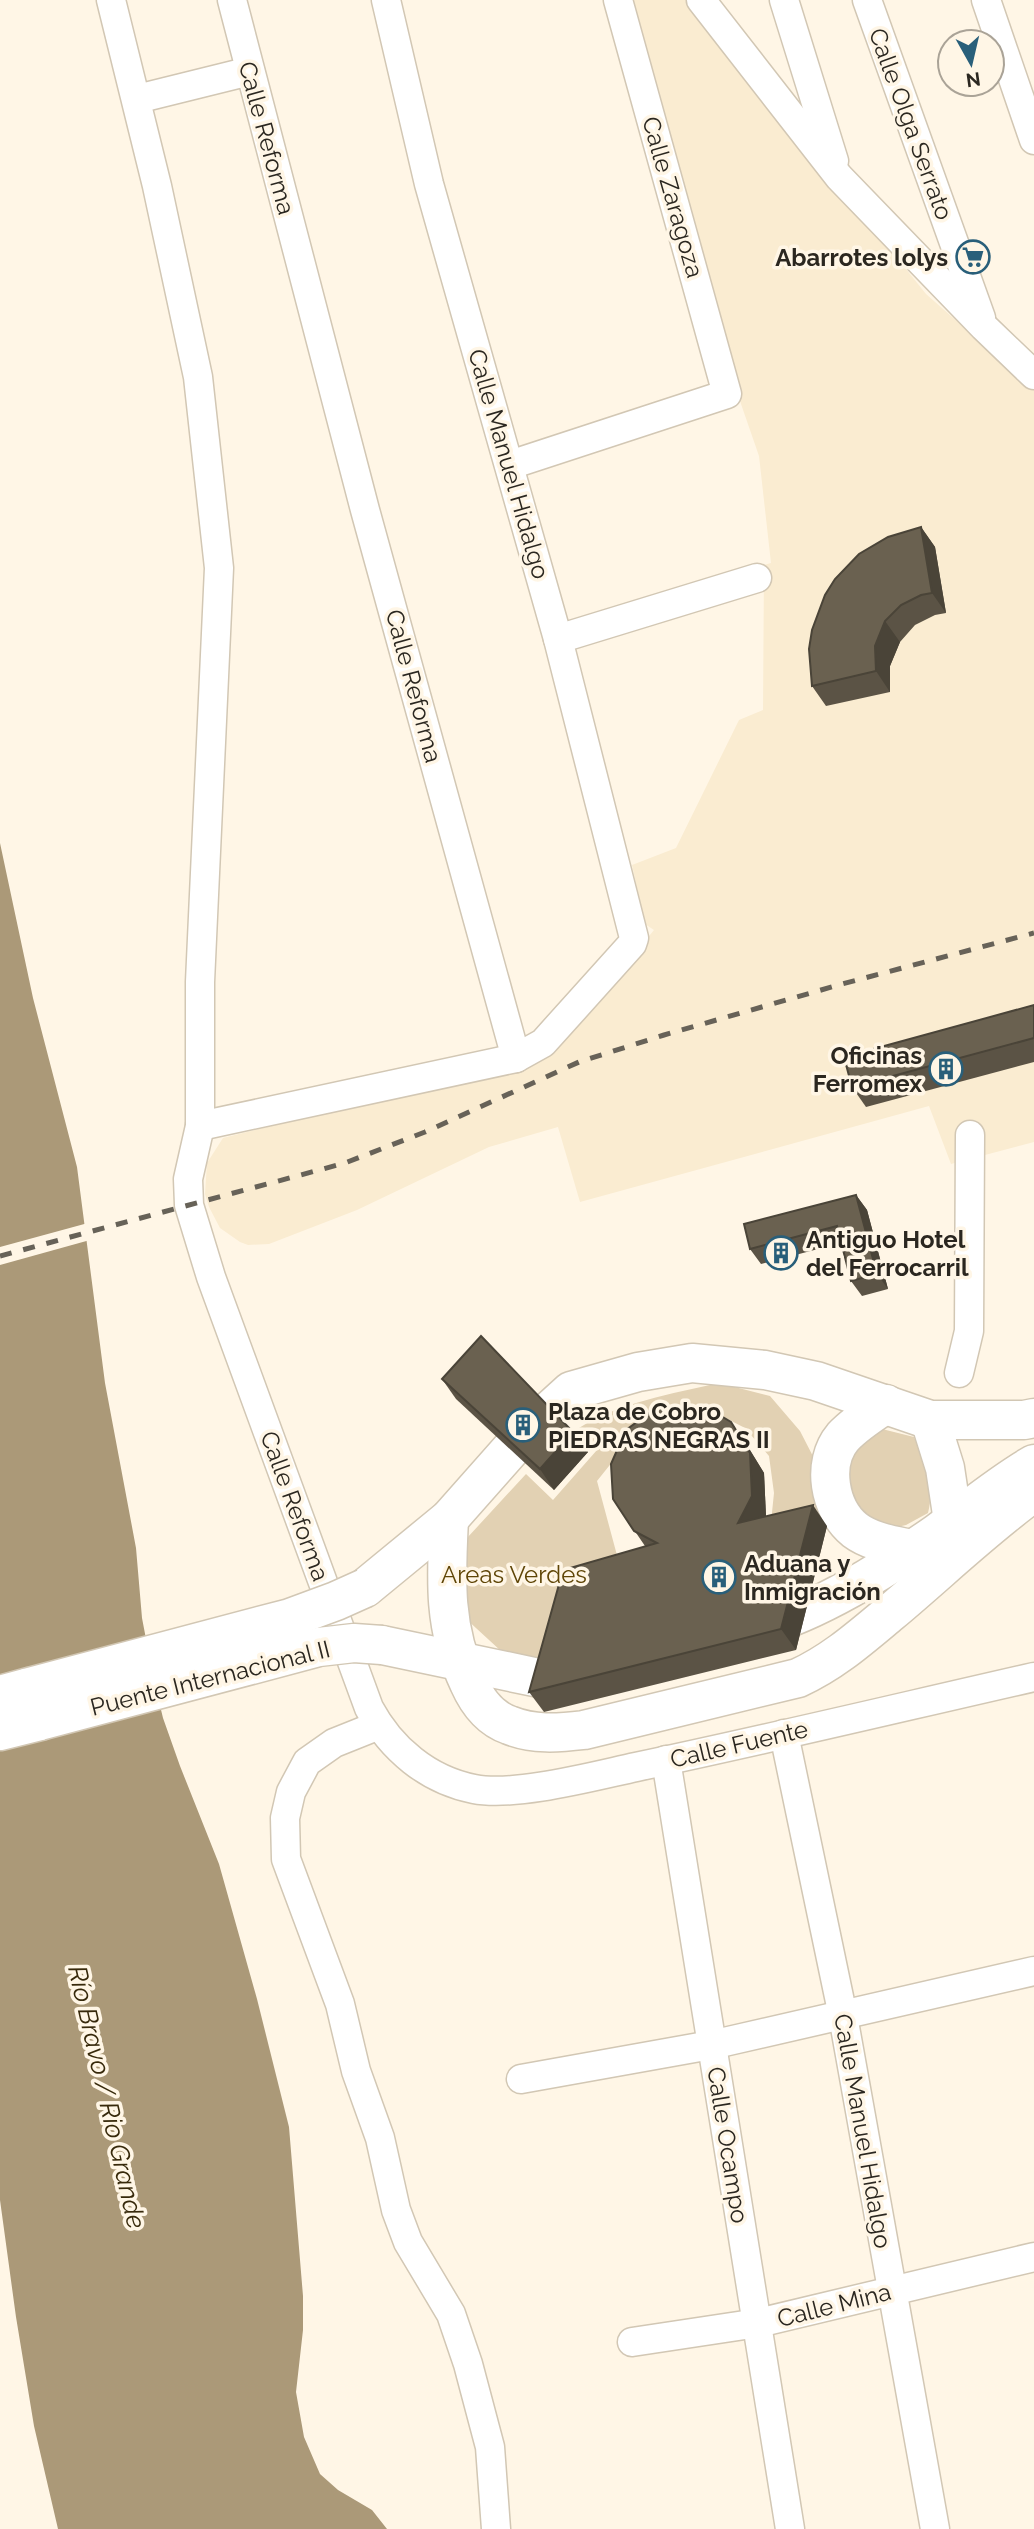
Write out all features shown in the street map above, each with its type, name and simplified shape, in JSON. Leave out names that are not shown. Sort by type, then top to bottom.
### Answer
[{"type":"highway","name":"Puente Internacional II","points":[[23,1701],[290,1618],[365,1588],[449,1518],[527,1431],[571,1391],[624,1375],[692,1363],[765,1370],[816,1381],[886,1404]]},
{"type":"highway","points":[[912,1549],[880,1542],[855,1529],[837,1507],[830,1478],[831,1459],[842,1438],[886,1404],[930,1420],[1034,1418]]},
{"type":"highway","points":[[930,1420],[944,1468],[953,1521]]},
{"type":"highway","points":[[717,1640],[783,1622],[834,1596],[912,1549],[1034,1464]]},
{"type":"highway","points":[[449,1518],[446,1581],[449,1622],[458,1660],[478,1702],[506,1724],[530,1731],[554,1733],[583,1730],[798,1678],[824,1666],[1011,1509],[1034,1493]]},
{"type":"highway","name":"Puente Internacional II","points":[[23,1701],[319,1647],[354,1643],[382,1645],[458,1660],[513,1675],[539,1678],[573,1676],[625,1663]]},
{"type":"highway","points":[[0,1731],[23,1701]]},
{"type":"street","name":"Calle Reforma","points":[[111,0],[137,99],[198,377],[219,568],[200,982],[200,1126],[187,1179],[189,1205],[198,1241],[369,1708],[379,1725],[412,1762],[442,1780]]},
{"type":"street","name":"Calle Reforma","points":[[232,0],[365,510],[516,1058]]},
{"type":"street","name":"Calle Manuel Hidalgo","points":[[386,0],[429,184],[558,639],[632,929],[632,944],[543,1043],[516,1058]]},
{"type":"street","name":"Calle Zaragoza","points":[[510,464],[727,394],[618,0]]},
{"type":"street","points":[[701,0],[839,177],[984,327],[1033,372]]},
{"type":"street","points":[[784,0],[839,177]]},
{"type":"street","name":"Calle Olga Serrato","points":[[867,0],[984,327]]},
{"type":"street","points":[[986,0],[1034,140]]},
{"type":"street","points":[[137,99],[250,71]]},
{"type":"street","points":[[558,639],[757,578]]},
{"type":"street","points":[[200,1126],[516,1058]]},
{"type":"street","points":[[959,1373],[969,1331],[970,1135]]},
{"type":"street","name":"Calle Fuente","points":[[442,1780],[477,1790],[521,1789],[666,1760],[1034,1677]]},
{"type":"street","points":[[379,1725],[334,1743],[307,1762],[291,1792],[285,1818],[286,1859],[340,2004],[356,2071],[380,2138],[396,2210],[408,2242],[451,2314],[468,2364],[490,2447],[496,2529]]},
{"type":"street","name":"Calle Manuel Hidalgo","points":[[784,1734],[843,2016],[935,2529]]},
{"type":"street","name":"Calle Ocampo","points":[[666,1760],[790,2529]]},
{"type":"street","points":[[521,2079],[711,2045],[1034,1971]]},
{"type":"street","name":"Calle Mina","points":[[632,2342],[758,2323],[1034,2258]]},
{"type":"shaded area","points":[[628,0],[690,0],[926,294],[1034,389],[1034,1142],[951,1164],[929,1106],[580,1202],[558,1127],[489,1147],[357,1210],[269,1244],[248,1245],[220,1228],[205,1194],[207,1163],[223,1138],[511,1067],[606,989],[654,930],[645,924],[632,865],[676,848],[739,720],[763,710],[764,565],[771,563],[759,456],[741,404],[662,109]]},
{"type":"green space","name":"Areas Verdes","points":[[719,1383],[770,1396],[800,1431],[819,1468],[818,1510],[771,1522],[774,1493],[769,1456],[745,1428],[708,1409],[621,1451],[597,1481],[618,1559],[548,1668],[501,1651],[464,1617],[467,1538],[526,1474],[553,1500],[597,1450],[579,1428],[629,1405]]},
{"type":"green space","points":[[878,1428],[914,1437],[930,1483],[928,1513],[906,1525],[889,1529],[867,1523],[848,1493],[850,1457]]},
{"type":"water","name":"Río Bravo / Rio Grande","points":[[0,843],[33,998],[77,1167],[105,1383],[136,1548],[142,1618],[154,1681],[163,1718],[180,1766],[219,1864],[289,2127],[303,2296],[303,2330],[296,2392],[304,2437],[320,2474],[338,2490],[372,2510],[387,2529],[58,2529],[34,2426],[0,2200]]},
{"type":"pier","points":[[88,1223],[90,1240],[0,1265],[0,1247]]},
{"type":"building","points":[[921,527],[932,593],[921,595],[901,605],[885,621],[875,646],[876,671],[812,686],[809,649],[812,630],[825,595],[835,579],[859,554],[888,537]]},
{"type":"building","points":[[1034,1005],[1034,1038],[852,1087],[844,1057]]},
{"type":"building","points":[[856,1195],[877,1274],[851,1281],[837,1226],[750,1249],[744,1224]]},
{"type":"building","name":"Plaza de Cobro PIEDRAS NEGRAS II","points":[[481,1336],[573,1432],[540,1469],[442,1379]]},
{"type":"building","name":"Aduana y Inmigración","points":[[659,1406],[704,1406],[731,1422],[750,1453],[752,1496],[738,1523],[813,1505],[781,1629],[529,1692],[563,1570],[657,1543],[634,1531],[613,1499],[611,1464],[626,1430]]},
{"type":"railway","points":[[0,1256],[345,1163],[425,1132],[579,1062],[842,984],[1034,933]]},
{"type":"place","name":"Abarrotes lolys","points":[[973,257]]},
{"type":"place","name":"Oficinas Ferromex","points":[[946,1069]]},
{"type":"place","name":"Antiguo Hotel del Ferrocarril","points":[[781,1253]]},
{"type":"place","name":"Plaza de Cobro PIEDRAS NEGRAS II","points":[[523,1425]]},
{"type":"place","name":"Aduana y Inmigración","points":[[719,1577]]}]
